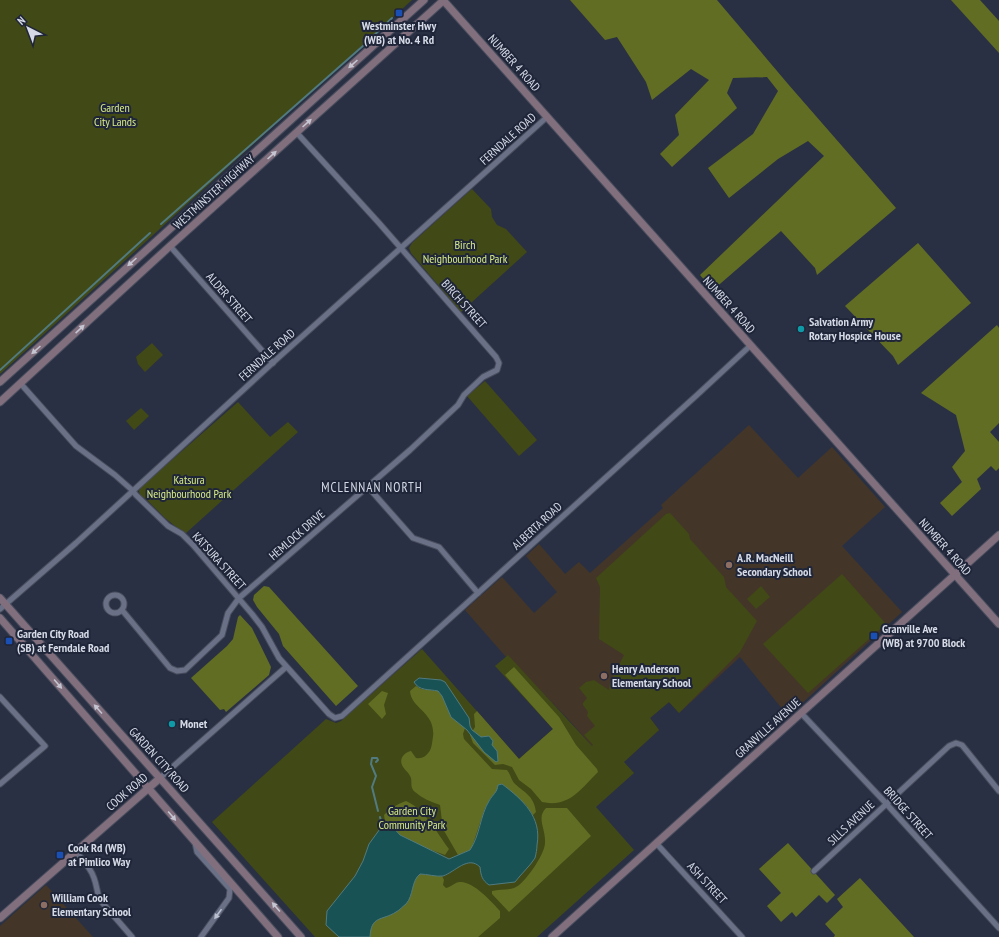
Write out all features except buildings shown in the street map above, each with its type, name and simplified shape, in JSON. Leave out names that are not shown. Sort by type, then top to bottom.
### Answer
[{"type":"main road","name":"WESTMINSTER HIGHWAY","points":[[0,382],[424,0]]},
{"type":"main road","name":"WESTMINSTER HIGHWAY","points":[[0,402],[170,246],[444,0]]},
{"type":"main road","name":"NUMBER 4 ROAD","points":[[444,0],[999,624]]},
{"type":"main road","points":[[161,236],[170,246]]},
{"type":"main road","name":"GRANVILLE AVENUE","points":[[552,937],[999,535]]},
{"type":"main road","name":"GARDEN CITY ROAD","points":[[0,598],[3,607],[160,778],[301,937]]},
{"type":"main road","points":[[0,618],[278,937]]},
{"type":"main road","name":"COOK ROAD","points":[[0,918],[160,778]]},
{"type":"street","name":"FERNDALE ROAD","points":[[3,607],[76,543],[132,490],[547,117]]},
{"type":"street","name":"BIRCH STREET","points":[[297,133],[492,351],[499,363]]},
{"type":"street","name":"ALDER STREET","points":[[170,246],[273,363]]},
{"type":"street","name":"ALBERTA ROAD","points":[[335,718],[342,716],[751,345]]},
{"type":"street","name":"HEMLOCK DRIVE","points":[[122,610],[170,668],[177,671],[186,670],[222,635],[228,613],[239,598],[410,450],[458,405],[464,395],[483,377],[497,370],[499,363]]},
{"type":"street","name":"KATSURA STREET","points":[[21,384],[76,446],[132,490],[168,526],[182,534],[193,545],[262,627],[274,650],[286,667],[329,714],[335,718]]},
{"type":"street","points":[[368,487],[413,538],[439,547],[478,593]]},
{"type":"street","name":"COOK ROAD","points":[[160,778],[286,667]]},
{"type":"street","points":[[0,697],[45,746],[0,784]]},
{"type":"street","name":"BRIDGE STREET","points":[[801,713],[999,928]]},
{"type":"street","name":"SILLS AVENUE","points":[[814,871],[949,746],[956,743],[962,745],[999,791]]},
{"type":"street","points":[[195,843],[197,852],[230,889],[227,902],[201,937]]},
{"type":"street","name":"ASH STREET","points":[[656,843],[742,937]]},
{"type":"street","points":[[76,852],[89,868],[100,900],[132,937]]},
{"type":"shaded area","name":"A.R. MacNeill Secondary School","points":[[749,425],[798,478],[832,447],[885,507],[842,546],[902,612],[788,716],[740,657],[679,713],[669,702],[650,718],[659,730],[614,771],[567,718],[507,656],[506,657],[465,610],[502,577],[534,613],[557,592],[526,556],[539,544],[565,574],[579,562],[590,573],[663,508],[661,505]]},
{"type":"shaded area","points":[[419,678],[441,680],[445,682],[469,718],[472,730],[481,737],[489,736],[493,741],[492,745],[497,751],[498,761],[496,762],[484,752],[467,730],[451,717],[442,696],[438,691],[424,689],[416,685],[414,682]]},
{"type":"shaded area","points":[[502,784],[524,803],[534,818],[537,826],[538,835],[535,858],[515,882],[489,885],[482,878],[480,867],[471,863],[443,876],[420,874],[415,880],[409,900],[406,904],[391,915],[375,922],[371,930],[370,937],[339,937],[326,925],[327,911],[355,876],[363,861],[369,844],[385,822],[389,823],[400,835],[449,859],[470,850],[476,838],[486,807],[496,792],[498,785]]},
{"type":"shaded area","name":"William Cook Elementary School","points":[[46,885],[93,937],[0,937],[0,926]]},
{"type":"green space","name":"Garden City Lands","points":[[0,0],[412,0],[0,374]]},
{"type":"green space","points":[[570,0],[717,0],[896,208],[817,275],[815,268],[781,231],[713,290],[700,275],[824,156],[808,141],[778,159],[729,198],[708,168],[753,134],[778,91],[767,77],[733,78],[727,93],[737,108],[672,167],[660,154],[679,135],[675,115],[709,80],[691,69],[652,100],[646,82],[617,37],[605,40]]},
{"type":"green space","points":[[951,0],[980,0],[999,21],[999,53]]},
{"type":"green space","name":"Birch Neighbourhood Park","points":[[472,189],[491,209],[492,217],[497,225],[506,229],[527,252],[461,312],[411,253],[409,248],[412,243]]},
{"type":"green space","points":[[918,243],[971,303],[898,365],[893,356],[845,306]]},
{"type":"green space","points":[[997,325],[999,328],[999,423],[990,432],[999,442],[999,468],[996,471],[991,466],[977,479],[981,489],[952,516],[940,503],[962,482],[952,467],[965,451],[956,415],[921,393]]},
{"type":"green space","points":[[152,343],[163,355],[145,372],[138,364],[136,357]]},
{"type":"green space","points":[[485,381],[537,440],[519,456],[467,396]]},
{"type":"green space","name":"Katsura Neighbourhood Park","points":[[238,402],[270,437],[288,422],[298,432],[185,534],[140,495],[139,491],[141,487]]},
{"type":"green space","points":[[141,408],[149,416],[134,430],[126,421]]},
{"type":"green space","name":"Garden City Community Park","points":[[670,513],[689,534],[690,539],[724,577],[726,587],[757,621],[740,652],[679,713],[669,702],[650,718],[659,730],[624,762],[634,773],[596,807],[634,850],[537,937],[315,937],[212,822],[326,719],[336,723],[341,721],[422,649],[519,759],[553,729],[495,666],[508,655],[592,746],[593,745],[584,735],[595,726],[587,716],[588,712],[583,705],[587,698],[579,688],[586,682],[594,680],[609,690],[610,683],[624,655],[599,639],[600,587],[596,578],[666,514]]},
{"type":"green space","points":[[842,574],[886,624],[808,693],[763,644]]},
{"type":"green space","points":[[264,586],[269,587],[358,686],[336,706],[283,646],[279,634],[257,607],[253,600],[254,595]]},
{"type":"green space","points":[[761,586],[770,597],[756,609],[747,599]]},
{"type":"green space","points":[[240,615],[252,628],[271,667],[269,675],[226,712],[224,709],[220,710],[191,678],[233,639],[238,617]]},
{"type":"green space","points":[[514,667],[559,717],[576,745],[597,769],[598,772],[586,785],[567,800],[551,803],[542,802],[531,789],[519,780],[512,767],[503,764],[495,765],[473,743],[470,735],[475,727],[474,714],[477,711],[519,759],[553,729],[505,675]]},
{"type":"green space","points":[[416,686],[421,689],[438,691],[442,696],[451,717],[465,728],[463,734],[464,739],[492,769],[507,770],[514,782],[531,798],[536,812],[533,815],[526,805],[502,784],[485,808],[472,847],[470,850],[458,855],[443,829],[440,805],[424,798],[413,790],[411,778],[401,762],[403,756],[411,751],[416,758],[423,757],[429,752],[432,745],[433,729],[431,722],[411,697],[410,691]]},
{"type":"green space","points":[[382,691],[388,693],[384,705],[386,714],[382,719],[368,704]]},
{"type":"green space","points":[[406,801],[425,815],[449,849],[445,855],[423,847],[400,835],[390,823],[385,822],[384,815],[389,810]]},
{"type":"green space","points":[[546,808],[567,808],[591,836],[509,912],[492,894],[492,891],[509,889],[518,886],[538,861],[545,843],[542,816]]},
{"type":"green space","points":[[788,843],[835,895],[827,903],[819,895],[796,917],[792,912],[781,922],[767,906],[781,893],[759,869]]},
{"type":"green space","points":[[420,874],[442,876],[444,880],[443,885],[446,888],[458,882],[471,885],[482,893],[500,911],[500,918],[478,937],[370,937],[370,929],[372,924],[378,919],[396,912],[414,883],[416,877]]},
{"type":"green space","points":[[860,878],[914,937],[834,937],[835,935],[825,924],[843,907],[837,899]]},
{"type":"waterway","points":[[161,224],[364,45],[392,18]]},
{"type":"waterway","points":[[0,370],[150,233]]},
{"type":"waterway","points":[[376,762],[378,760],[377,758],[372,758],[371,764],[376,776],[372,787],[378,811]]},
{"type":"waterway","points":[[380,817],[382,825]]},
{"type":"place","name":"Westminster Hwy (WB) at No. 4 Rd","points":[[399,13]]},
{"type":"place","name":"Salvation Army Rotary Hospice House","points":[[801,329]]},
{"type":"place","name":"A.R. MacNeill Secondary School","points":[[729,565]]},
{"type":"place","name":"Granville Ave (WB) at 9700 Block","points":[[874,636]]},
{"type":"place","name":"Garden City Road (SB) at Ferndale Road","points":[[9,641]]},
{"type":"place","name":"Henry Anderson Elementary School","points":[[604,676]]},
{"type":"place","name":"Monet","points":[[172,724]]},
{"type":"place","name":"Cook Rd (WB) at Pimlico Way","points":[[60,855]]},
{"type":"place","name":"William Cook Elementary School","points":[[44,905]]},
{"type":"district","name":"MCLENNAN NORTH","points":[[372,487]]}]
